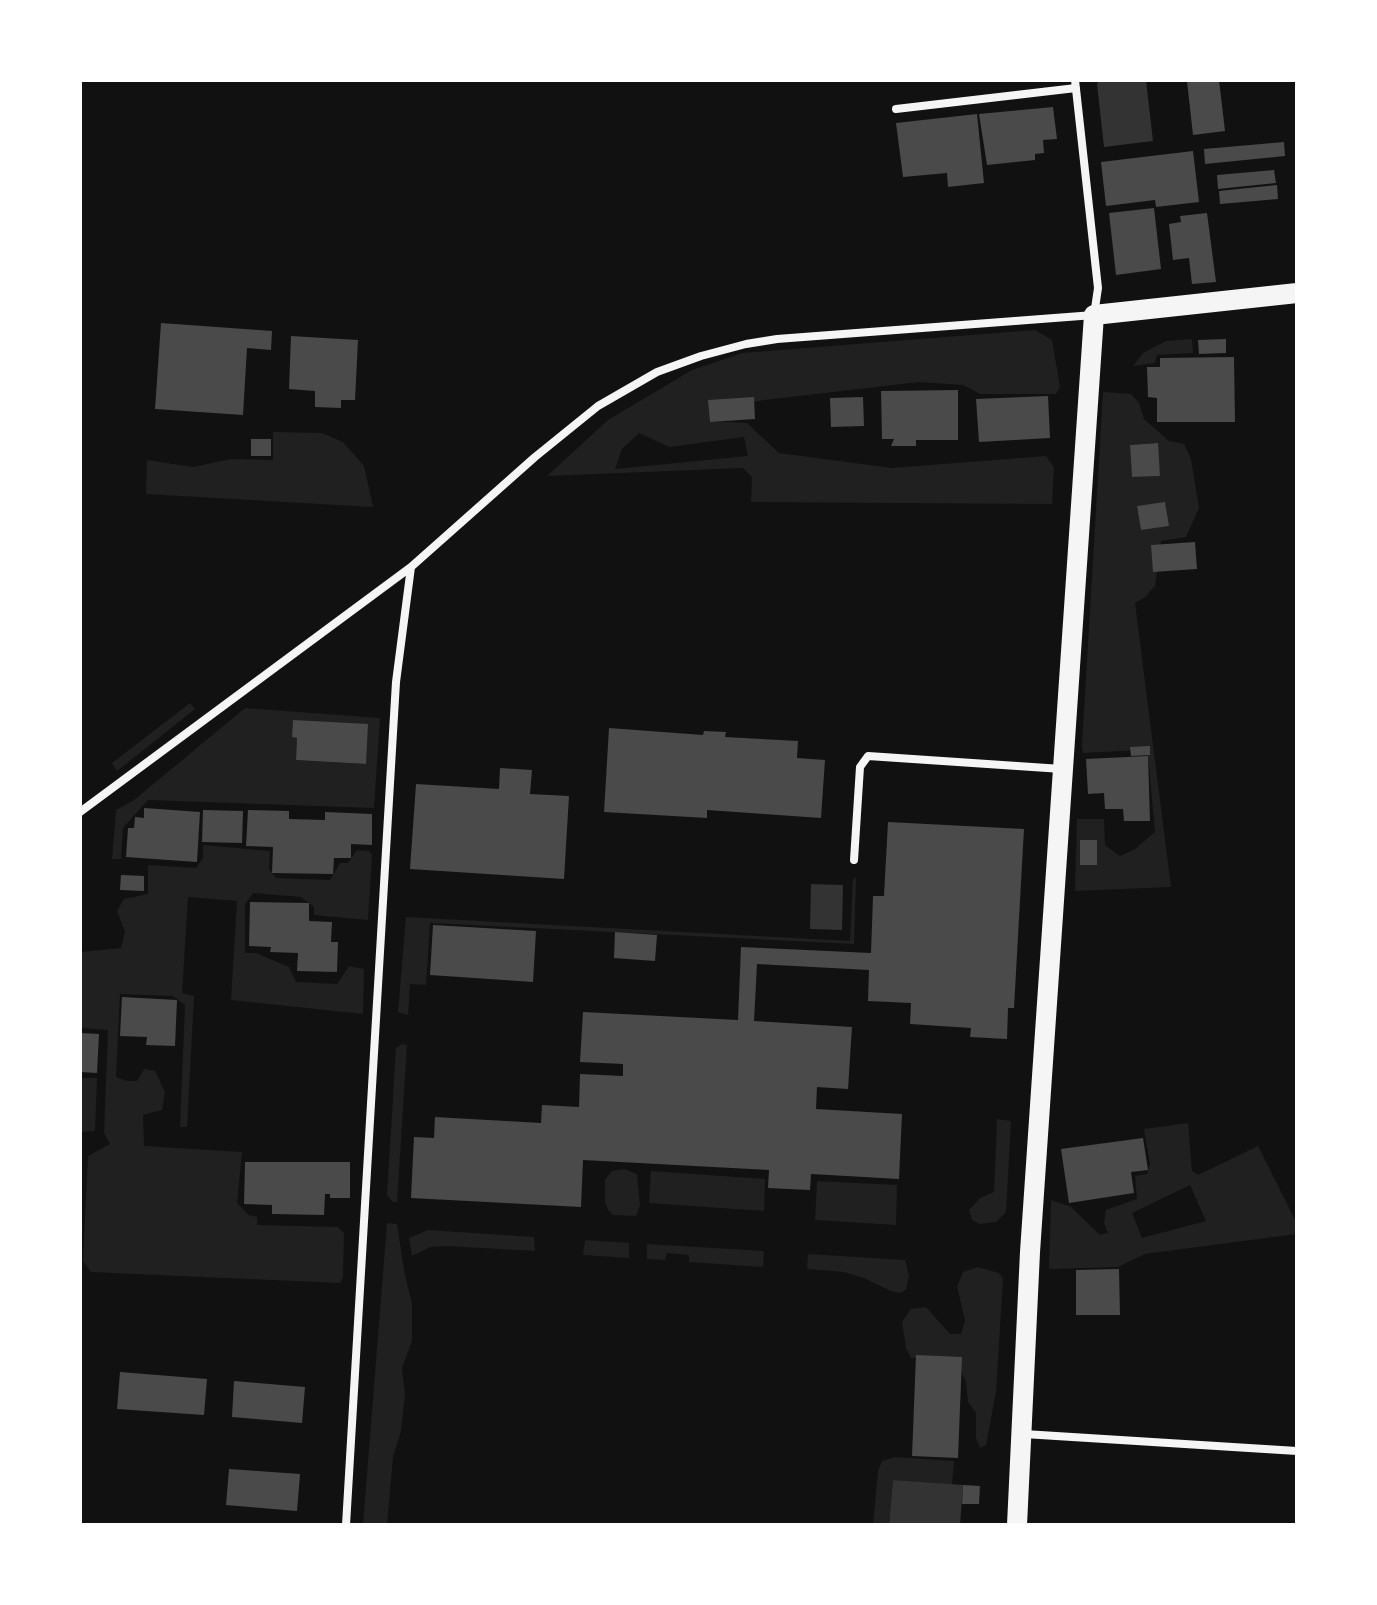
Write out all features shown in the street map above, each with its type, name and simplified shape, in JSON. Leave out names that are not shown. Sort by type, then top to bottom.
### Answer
[{"type":"main road","points":[[1017,1525],[1030,1252],[1094,315],[1297,293]]},
{"type":"street","points":[[80,812],[411,567],[535,457],[598,406],[672,367],[746,344],[777,339],[1094,315],[1098,288],[1075,84],[896,109]]},
{"type":"street","points":[[346,1525],[396,682],[411,567]]},
{"type":"street","points":[[854,860],[860,767],[868,756],[1063,769]]},
{"type":"street","points":[[1023,1433],[1297,1451]]},
{"type":"shaded area","points":[[1099,80],[1146,80],[1153,141],[1104,147]]},
{"type":"shaded area","points":[[1035,330],[1052,340],[1060,387],[1056,394],[980,394],[963,385],[919,382],[718,408],[709,421],[747,423],[779,453],[892,468],[1046,456],[1054,467],[1052,504],[751,502],[752,477],[743,468],[547,476],[608,420],[692,370],[742,353]],"holes":[[[639,433],[669,447],[744,437],[748,456],[615,469],[622,449]]]},
{"type":"shaded area","points":[[1192,339],[1193,353],[1157,355],[1155,363],[1133,366],[1143,353],[1166,341]]},
{"type":"shaded area","points":[[1103,392],[1131,394],[1139,403],[1144,419],[1169,441],[1184,444],[1191,459],[1199,508],[1186,537],[1161,541],[1155,586],[1135,603],[1171,887],[1075,891],[1077,819],[1104,819],[1105,845],[1120,856],[1135,849],[1155,832],[1148,756],[1142,750],[1083,753]],"holes":[[[1157,443],[1160,476],[1132,477],[1130,445]],[[1165,503],[1168,526],[1141,530],[1137,506]]]},
{"type":"shaded area","points":[[273,432],[322,433],[343,442],[364,466],[373,507],[146,494],[147,460],[193,467],[231,459],[273,460]]},
{"type":"shaded area","points":[[190,703],[195,709],[117,771],[112,763]]},
{"type":"shaded area","points":[[245,708],[380,718],[374,808],[148,800],[123,828],[121,859],[112,859],[116,810],[134,800]],"holes":[[[293,720],[365,764],[296,760],[297,738],[292,737]]]},
{"type":"shaded area","points":[[203,845],[270,851],[269,869],[276,878],[330,880],[340,863],[348,863],[357,850],[369,851],[372,855],[368,920],[314,915],[314,907],[301,897],[253,893],[245,904],[245,953],[256,953],[289,967],[296,982],[337,984],[349,966],[364,969],[363,1014],[231,1000],[237,901],[188,897],[182,993],[194,996],[187,1127],[180,1127],[185,1005],[173,996],[120,994],[116,1077],[137,1081],[144,1069],[155,1071],[165,1092],[162,1110],[143,1115],[144,1146],[242,1152],[237,1203],[249,1215],[257,1217],[257,1225],[338,1227],[344,1233],[343,1278],[340,1283],[91,1272],[83,1261],[88,1156],[110,1144],[104,1133],[108,1030],[80,1028],[80,952],[121,948],[125,932],[117,911],[124,899],[148,894],[148,865],[196,868],[203,858]]},
{"type":"shaded area","points":[[856,877],[854,944],[430,923],[426,985],[410,984],[408,1015],[398,1012],[406,917],[850,941],[853,879]]},
{"type":"shaded area","points":[[811,884],[843,885],[842,930],[810,929]]},
{"type":"shaded area","points":[[407,1045],[397,1202],[393,1202],[387,1195],[396,1048]]},
{"type":"shaded area","points":[[82,1078],[97,1078],[95,1131],[80,1132]]},
{"type":"shaded area","points":[[997,1119],[1011,1121],[1006,1212],[996,1222],[980,1224],[972,1220],[969,1210],[980,1198],[994,1192]]},
{"type":"shaded area","points":[[1188,1123],[1192,1171],[1198,1175],[1258,1146],[1297,1224],[1296,1234],[1145,1254],[1118,1267],[1049,1269],[1051,1200],[1071,1207],[1100,1235],[1108,1233],[1104,1223],[1106,1210],[1137,1199],[1135,1176],[1147,1174],[1150,1164],[1144,1129]],"holes":[[[1190,1185],[1206,1221],[1142,1238],[1132,1213]]]},
{"type":"shaded area","points":[[624,1169],[637,1174],[640,1205],[636,1216],[613,1215],[605,1201],[605,1180],[612,1171]]},
{"type":"shaded area","points":[[651,1171],[765,1179],[764,1211],[649,1203]]},
{"type":"shaded area","points":[[817,1181],[897,1185],[896,1225],[815,1220]]},
{"type":"shaded area","points":[[387,1223],[397,1224],[412,1304],[412,1341],[402,1368],[405,1395],[401,1431],[393,1457],[387,1525],[363,1525]]},
{"type":"shaded area","points":[[428,1230],[534,1237],[535,1251],[447,1246],[430,1247],[412,1256],[409,1238]]},
{"type":"shaded area","points":[[585,1240],[629,1243],[629,1258],[583,1255]]},
{"type":"shaded area","points":[[647,1244],[764,1251],[763,1267],[689,1262],[689,1255],[667,1253],[665,1260],[647,1259]]},
{"type":"shaded area","points":[[808,1254],[905,1260],[909,1276],[906,1290],[900,1293],[891,1291],[844,1272],[807,1269]]},
{"type":"shaded area","points":[[978,1267],[999,1273],[1003,1279],[996,1392],[986,1445],[980,1448],[976,1438],[976,1413],[968,1402],[966,1382],[956,1360],[911,1358],[906,1348],[902,1322],[911,1309],[926,1307],[950,1334],[961,1334],[965,1320],[957,1287],[963,1272]]},
{"type":"shaded area","points":[[895,1457],[954,1461],[952,1485],[893,1480],[889,1525],[873,1525],[878,1471],[882,1461]]},
{"type":"shaded area","points":[[893,1480],[963,1485],[960,1525],[889,1525]]},
{"type":"building","points":[[1219,80],[1225,131],[1193,135],[1187,81]]},
{"type":"building","points":[[1053,107],[1057,139],[1043,140],[1044,153],[1035,154],[1035,160],[987,165],[979,114]]},
{"type":"building","points":[[977,114],[984,183],[948,187],[947,173],[903,177],[896,123]]},
{"type":"building","points":[[1284,142],[1285,156],[1205,164],[1204,149]]},
{"type":"building","points":[[1193,151],[1199,202],[1156,207],[1155,200],[1106,206],[1101,162]]},
{"type":"building","points":[[1274,170],[1276,183],[1218,189],[1217,175]]},
{"type":"building","points":[[1277,185],[1278,199],[1220,204],[1219,191]]},
{"type":"building","points":[[1154,208],[1161,269],[1116,275],[1109,213]]},
{"type":"building","points":[[1207,213],[1216,282],[1192,284],[1189,258],[1173,260],[1169,224],[1181,222],[1180,216]]},
{"type":"building","points":[[161,323],[272,331],[271,350],[247,348],[243,415],[155,409]]},
{"type":"building","points":[[291,336],[358,340],[355,400],[341,400],[341,408],[315,407],[315,391],[289,389]]},
{"type":"building","points":[[1226,339],[1226,353],[1199,354],[1198,340]]},
{"type":"building","points":[[1234,357],[1235,422],[1157,422],[1157,398],[1148,397],[1147,367],[1160,367],[1160,358]]},
{"type":"building","points":[[958,390],[958,440],[916,440],[916,446],[891,446],[894,439],[882,439],[881,391]]},
{"type":"building","points":[[1048,396],[1050,438],[979,442],[976,399]]},
{"type":"building","points":[[754,397],[755,419],[710,422],[708,400]]},
{"type":"building","points":[[863,397],[864,426],[831,427],[830,398]]},
{"type":"building","points":[[251,439],[271,439],[271,456],[251,456]]},
{"type":"building","points":[[1158,443],[1160,476],[1132,477],[1130,445]]},
{"type":"building","points":[[1165,502],[1169,526],[1141,530],[1137,506]]},
{"type":"building","points":[[1195,542],[1197,569],[1153,572],[1151,545]]},
{"type":"building","points":[[293,720],[368,724],[366,764],[296,760],[297,738],[292,737]]},
{"type":"building","points":[[609,728],[703,735],[704,731],[726,732],[725,737],[798,741],[797,758],[825,760],[821,818],[707,810],[707,818],[604,812]]},
{"type":"building","points":[[1150,746],[1150,755],[1131,756],[1130,747]]},
{"type":"building","points":[[1148,756],[1150,821],[1124,821],[1123,809],[1105,809],[1104,793],[1088,794],[1086,759]]},
{"type":"building","points":[[500,768],[532,770],[530,794],[569,796],[564,879],[410,869],[416,784],[499,789]]},
{"type":"building","points":[[144,808],[200,812],[197,862],[126,857],[128,828],[134,828],[135,817],[144,818]]},
{"type":"building","points":[[203,810],[243,811],[242,843],[202,842]]},
{"type":"building","points":[[248,810],[289,811],[289,819],[325,820],[325,812],[372,814],[372,845],[351,844],[351,858],[334,858],[333,874],[272,873],[273,847],[246,846]]},
{"type":"building","points":[[888,822],[1024,829],[1014,1008],[1008,1008],[1007,1039],[970,1037],[971,1028],[910,1024],[911,1003],[868,1001],[869,970],[757,964],[754,1021],[852,1027],[848,1089],[817,1087],[816,1109],[902,1114],[899,1179],[811,1174],[810,1190],[768,1188],[769,1170],[583,1160],[581,1207],[411,1198],[414,1137],[434,1138],[435,1117],[541,1123],[542,1105],[579,1107],[580,1074],[623,1076],[623,1064],[580,1062],[583,1012],[738,1020],[741,947],[871,953],[873,896],[884,896]]},
{"type":"building","points":[[1080,840],[1097,840],[1097,865],[1080,865]]},
{"type":"building","points":[[121,875],[144,876],[144,891],[120,890]]},
{"type":"building","points":[[250,902],[309,903],[309,921],[332,922],[331,942],[338,942],[337,972],[297,971],[298,953],[270,952],[271,947],[249,946]]},
{"type":"building","points":[[433,925],[536,931],[533,982],[430,975]]},
{"type":"building","points":[[615,932],[657,935],[655,961],[614,958]]},
{"type":"building","points":[[122,997],[177,1000],[175,1046],[146,1045],[147,1037],[120,1036]]},
{"type":"building","points":[[80,1033],[99,1034],[97,1073],[80,1072]]},
{"type":"building","points":[[1143,1138],[1148,1170],[1131,1172],[1134,1193],[1069,1203],[1061,1149]]},
{"type":"building","points":[[245,1162],[350,1162],[350,1198],[330,1198],[330,1194],[325,1194],[324,1215],[272,1214],[272,1205],[244,1204]]},
{"type":"building","points":[[1119,1269],[1120,1315],[1076,1315],[1076,1270]]},
{"type":"building","points":[[916,1355],[962,1357],[958,1458],[912,1456]]},
{"type":"building","points":[[120,1372],[207,1379],[204,1415],[117,1409]]},
{"type":"building","points":[[234,1381],[305,1387],[302,1423],[232,1417]]},
{"type":"building","points":[[229,1469],[300,1474],[297,1511],[226,1505]]},
{"type":"building","points":[[963,1485],[980,1486],[979,1504],[962,1504]]}]
